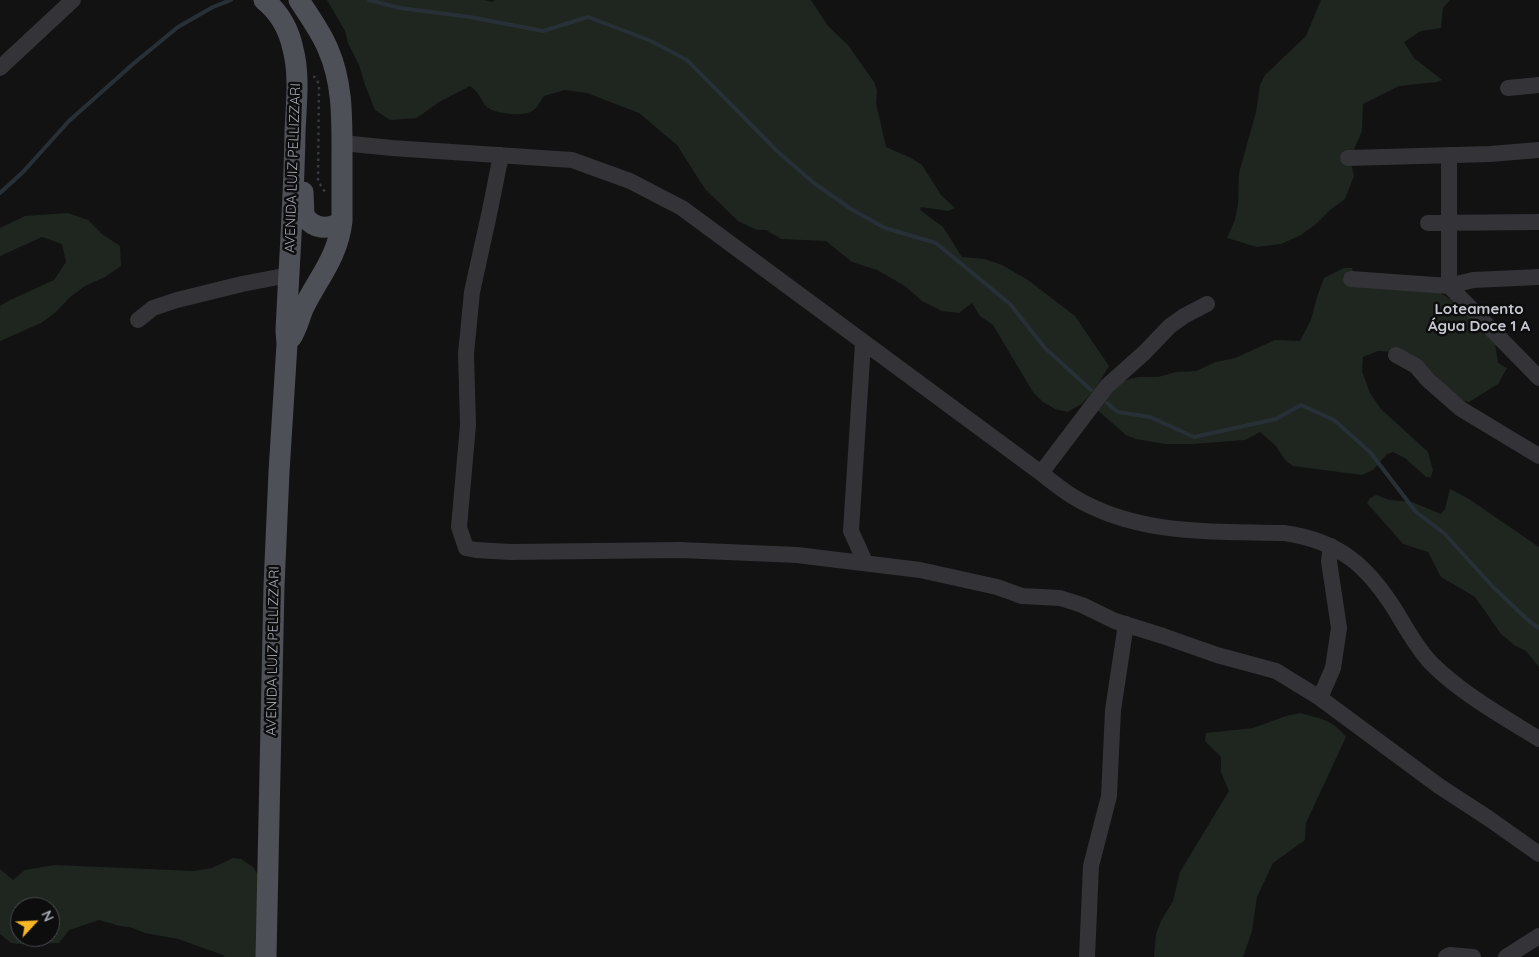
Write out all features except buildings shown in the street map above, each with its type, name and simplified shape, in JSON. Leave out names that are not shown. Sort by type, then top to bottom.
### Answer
[{"type":"main road","name":"AVENIDA LUIZ PELLIZZARI","points":[[264,0],[276,11],[286,29],[293,48],[296,76],[287,344],[274,586],[266,957]]},
{"type":"main road","name":"AVENIDA LUIZ PELLIZZARI","points":[[287,344],[294,334],[303,309],[336,250],[342,221],[341,99],[337,75],[321,34],[299,0]]},
{"type":"main road","points":[[294,177],[303,188],[304,216],[307,220],[316,226],[326,228],[342,221]]},
{"type":"street","points":[[0,68],[73,0]]},
{"type":"street","points":[[1508,88],[1539,86]]},
{"type":"street","points":[[342,142],[392,148],[572,160],[611,173],[648,189],[682,208],[1072,496],[1087,504],[1138,523],[1178,530],[1284,533],[1308,537],[1345,554],[1368,573],[1387,598],[1419,650],[1445,676],[1478,701],[1539,740]]},
{"type":"street","points":[[1348,158],[1539,150]]},
{"type":"street","points":[[501,155],[472,292],[466,354],[468,425],[459,527],[466,548],[512,552],[680,550],[797,555],[920,570],[997,587],[1022,596],[1060,598],[1115,621],[1217,655],[1276,671],[1320,698],[1440,786],[1539,854]]},
{"type":"street","points":[[1449,155],[1449,286],[1539,378]]},
{"type":"street","points":[[1428,223],[1539,222]]},
{"type":"street","points":[[138,320],[153,308],[177,300],[289,275]]},
{"type":"street","points":[[1352,279],[1449,286],[1473,280],[1539,277]]},
{"type":"street","points":[[1041,473],[1107,386],[1144,353],[1170,326],[1207,304]]},
{"type":"street","points":[[863,343],[851,531],[865,562]]},
{"type":"street","points":[[1396,355],[1416,366],[1428,380],[1461,409],[1539,456]]},
{"type":"street","points":[[1320,698],[1333,668],[1339,628],[1329,561],[1331,546]]},
{"type":"street","points":[[1087,957],[1092,866],[1109,796],[1113,710],[1126,624]]},
{"type":"street","points":[[1506,957],[1539,936]]},
{"type":"street","points":[[1446,957],[1450,954],[1473,957]]},
{"type":"path","points":[[296,76],[315,78],[319,84],[318,181],[324,191],[342,193]]},
{"type":"shaded area","points":[[327,0],[484,0],[492,2],[495,0],[811,0],[828,26],[848,45],[874,82],[877,91],[876,103],[886,147],[922,165],[941,195],[955,208],[948,211],[921,207],[920,210],[943,227],[962,257],[985,259],[1002,265],[1028,280],[1075,316],[1109,366],[1095,389],[1082,404],[1067,412],[1055,409],[1043,402],[1033,392],[993,325],[980,316],[972,303],[959,313],[942,311],[922,301],[905,286],[877,270],[852,262],[826,241],[781,239],[766,230],[757,230],[738,221],[705,189],[677,145],[639,113],[587,93],[565,90],[544,96],[536,108],[528,113],[509,114],[487,107],[476,91],[470,86],[439,102],[417,118],[390,120],[375,110],[345,31]]},
{"type":"shaded area","points":[[1321,0],[1450,0],[1443,8],[1441,28],[1421,31],[1404,42],[1414,58],[1442,80],[1399,86],[1363,104],[1362,131],[1350,159],[1354,176],[1345,199],[1316,224],[1301,235],[1281,244],[1257,247],[1227,238],[1235,220],[1238,204],[1239,173],[1256,112],[1260,85],[1265,75],[1306,36]]},
{"type":"shaded area","points":[[68,213],[88,220],[102,234],[120,246],[121,266],[105,277],[85,286],[41,323],[0,341],[0,306],[54,280],[66,262],[62,244],[42,237],[0,256],[0,228],[25,216]]},
{"type":"shaded area","points":[[1344,268],[1352,268],[1353,272],[1411,281],[1444,295],[1466,310],[1495,343],[1498,363],[1507,368],[1498,384],[1469,402],[1454,398],[1407,353],[1378,351],[1363,357],[1362,371],[1370,393],[1381,409],[1428,452],[1433,470],[1431,477],[1426,477],[1405,458],[1393,452],[1387,454],[1373,470],[1362,475],[1293,466],[1286,461],[1275,445],[1260,432],[1245,440],[1193,444],[1165,444],[1136,439],[1126,435],[1096,409],[1123,381],[1138,377],[1158,377],[1176,372],[1196,371],[1216,362],[1235,358],[1275,340],[1300,341],[1311,320],[1324,278]]},
{"type":"shaded area","points":[[1450,489],[1469,499],[1539,547],[1539,667],[1526,651],[1514,645],[1501,634],[1475,597],[1441,577],[1428,552],[1403,544],[1367,503],[1370,498],[1376,495],[1390,500],[1412,502],[1441,514],[1445,509]]},
{"type":"shaded area","points":[[1300,713],[1331,723],[1346,737],[1306,823],[1305,840],[1273,863],[1257,897],[1252,931],[1243,957],[1154,957],[1156,934],[1161,921],[1173,901],[1180,872],[1229,791],[1221,772],[1221,757],[1205,741],[1206,733],[1253,728]]},
{"type":"shaded area","points":[[233,858],[241,859],[253,867],[264,884],[264,957],[225,957],[178,939],[145,933],[130,927],[99,920],[69,930],[60,942],[60,897],[10,897],[10,942],[0,934],[0,869],[13,880],[25,870],[54,865],[194,871],[212,868]]},
{"type":"waterway","points":[[0,193],[23,172],[69,121],[133,64],[178,27],[213,7],[231,0]]},
{"type":"waterway","points":[[369,0],[400,8],[470,17],[543,31],[588,17],[651,41],[687,60],[778,152],[814,183],[851,209],[885,228],[936,243],[1010,304],[1045,348],[1091,390]]},
{"type":"waterway","points":[[1107,403],[1118,412],[1150,417],[1194,437],[1276,419],[1301,405],[1334,420],[1370,452],[1416,512],[1444,533],[1493,587],[1539,628]]},
{"type":"district","name":"Loteamento Água Doce 1 A","points":[[1479,318]]}]
